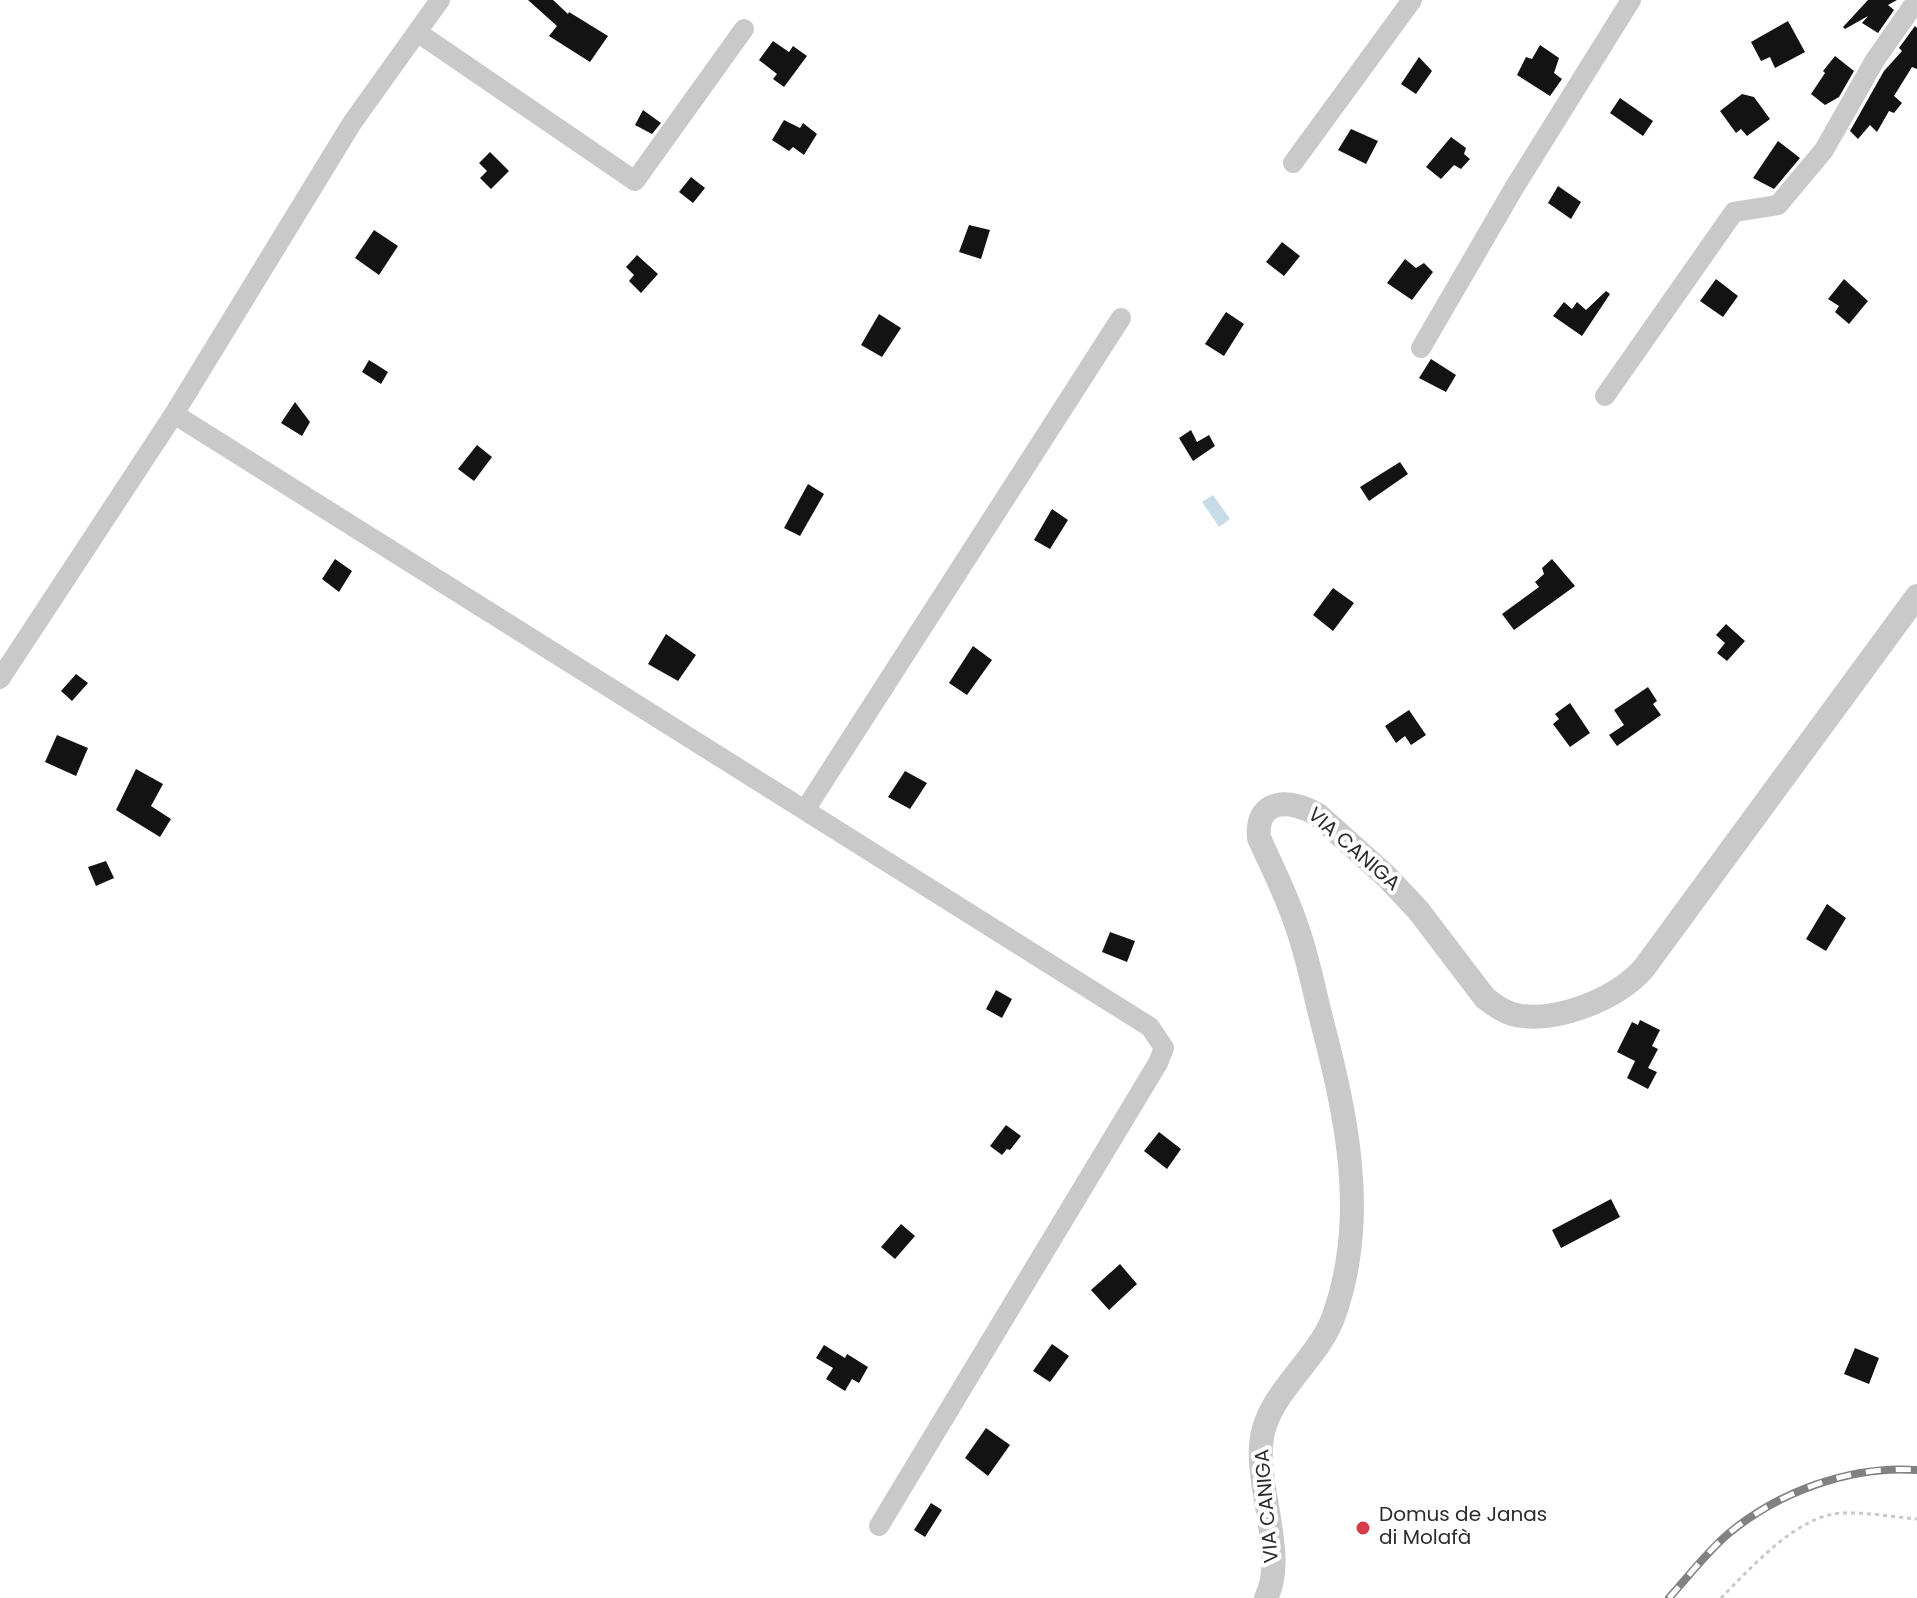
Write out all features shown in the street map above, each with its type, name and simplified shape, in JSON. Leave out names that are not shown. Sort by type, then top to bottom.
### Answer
[{"type":"street","points":[[0,679],[174,414],[352,123],[440,0]]},
{"type":"street","points":[[1293,163],[1412,0]]},
{"type":"street","points":[[1421,348],[1514,188],[1631,0]]},
{"type":"street","points":[[1605,396],[1734,212],[1778,205],[1824,150],[1875,60],[1917,0]]},
{"type":"street","points":[[417,32],[635,181],[744,29]]},
{"type":"street","points":[[805,810],[1121,318]]},
{"type":"street","points":[[174,414],[1150,1027],[1164,1048],[1151,1076],[879,1526]]},
{"type":"street","name":"VIA CANIGA","points":[[1266,1598],[1274,1575],[1261,1454],[1262,1436],[1273,1410],[1332,1321],[1346,1265],[1353,1197],[1346,1125],[1327,1042],[1298,928],[1259,838],[1258,828],[1262,818],[1267,811],[1282,803],[1292,803],[1318,815],[1418,910],[1485,998],[1497,1007],[1509,1013],[1533,1016],[1583,1007],[1623,989],[1644,968],[1917,596]]},
{"type":"path","points":[[1721,1598],[1788,1535],[1817,1520],[1839,1513],[1917,1519]]},
{"type":"water","points":[[1213,495],[1230,519],[1219,527],[1202,502]]},
{"type":"building","points":[[528,0],[553,0],[568,14],[608,36],[590,62],[549,36],[557,26]]},
{"type":"building","points":[[1868,0],[1897,0],[1888,5],[1894,10],[1878,33],[1862,23],[1868,16],[1845,29],[1843,27]]},
{"type":"building","points":[[1788,21],[1805,52],[1775,68],[1770,57],[1761,61],[1751,42]]},
{"type":"building","points":[[1915,26],[1917,69],[1912,67],[1894,96],[1902,103],[1894,113],[1889,111],[1877,132],[1870,125],[1858,139],[1850,131],[1884,71],[1902,51],[1899,48]]},
{"type":"building","points":[[773,41],[789,52],[793,46],[807,56],[784,87],[773,79],[777,74],[759,60]]},
{"type":"building","points":[[1540,45],[1559,58],[1554,73],[1562,79],[1550,96],[1517,75],[1526,57],[1532,59]]},
{"type":"building","points":[[1835,56],[1854,71],[1839,97],[1825,105],[1811,94]]},
{"type":"building","points":[[1419,57],[1432,71],[1416,94],[1401,84]]},
{"type":"building","points":[[1742,94],[1754,97],[1770,119],[1747,136],[1741,129],[1736,133],[1720,111]]},
{"type":"building","points":[[1620,98],[1653,121],[1643,136],[1610,113]]},
{"type":"building","points":[[643,110],[661,123],[652,134],[635,125]]},
{"type":"building","points":[[784,120],[800,128],[803,123],[817,134],[804,155],[793,147],[789,151],[772,140]]},
{"type":"building","points":[[1351,129],[1378,141],[1366,164],[1338,150]]},
{"type":"building","points":[[1451,137],[1466,148],[1464,154],[1470,159],[1461,169],[1454,165],[1441,179],[1426,167]]},
{"type":"building","points":[[1778,141],[1800,158],[1774,189],[1753,178]]},
{"type":"building","points":[[490,152],[509,171],[491,189],[480,178],[487,171],[479,163]]},
{"type":"building","points":[[691,177],[705,188],[693,203],[679,192]]},
{"type":"building","points":[[1558,186],[1581,202],[1571,219],[1548,203]]},
{"type":"building","points":[[969,225],[990,230],[981,259],[959,252]]},
{"type":"building","points":[[374,230],[398,246],[379,275],[355,258]]},
{"type":"building","points":[[1282,242],[1300,256],[1284,276],[1266,262]]},
{"type":"building","points":[[637,255],[658,274],[641,293],[629,281],[634,275],[626,267]]},
{"type":"building","points":[[1405,259],[1416,268],[1424,263],[1433,272],[1412,300],[1387,283]]},
{"type":"building","points":[[1716,279],[1738,296],[1723,317],[1700,301]]},
{"type":"building","points":[[1844,279],[1868,301],[1849,324],[1835,312],[1839,306],[1828,299]]},
{"type":"building","points":[[1606,291],[1610,294],[1582,336],[1553,316],[1564,302],[1572,309],[1577,302],[1586,310]]},
{"type":"building","points":[[1226,312],[1244,324],[1224,356],[1205,344]]},
{"type":"building","points":[[879,314],[901,328],[882,357],[861,345]]},
{"type":"building","points":[[1431,359],[1456,375],[1446,392],[1419,378]]},
{"type":"building","points":[[369,360],[388,372],[381,384],[362,372]]},
{"type":"building","points":[[295,402],[310,422],[302,436],[281,423]]},
{"type":"building","points":[[1191,430],[1197,442],[1209,435],[1215,446],[1193,461],[1179,438]]},
{"type":"building","points":[[477,445],[492,457],[474,481],[458,469]]},
{"type":"building","points":[[1400,462],[1408,474],[1369,501],[1360,487]]},
{"type":"building","points":[[808,484],[824,494],[800,536],[784,528]]},
{"type":"building","points":[[1052,509],[1068,520],[1050,549],[1034,540]]},
{"type":"building","points":[[335,559],[352,571],[339,592],[322,579]]},
{"type":"building","points":[[1552,559],[1575,586],[1514,630],[1502,614],[1539,587],[1535,582],[1544,574],[1542,568]]},
{"type":"building","points":[[1333,588],[1354,603],[1333,631],[1313,615]]},
{"type":"building","points":[[1726,624],[1745,641],[1727,661],[1717,653],[1725,643],[1716,635]]},
{"type":"building","points":[[666,634],[696,655],[678,681],[648,664]]},
{"type":"building","points":[[973,646],[992,660],[967,695],[949,683]]},
{"type":"building","points":[[76,674],[88,683],[72,701],[61,691]]},
{"type":"building","points":[[1648,687],[1657,701],[1653,704],[1661,715],[1617,746],[1609,735],[1624,725],[1614,710]]},
{"type":"building","points":[[1570,703],[1590,733],[1570,747],[1553,724],[1559,719],[1555,714]]},
{"type":"building","points":[[1409,710],[1426,735],[1411,745],[1405,736],[1396,743],[1385,726]]},
{"type":"building","points":[[57,735],[88,748],[76,776],[45,762]]},
{"type":"building","points":[[136,769],[163,784],[151,806],[171,819],[160,837],[116,810]]},
{"type":"building","points":[[905,771],[927,783],[910,809],[888,797]]},
{"type":"building","points":[[106,861],[114,878],[96,886],[88,867]]},
{"type":"building","points":[[1827,904],[1846,918],[1826,951],[1806,939]]},
{"type":"building","points":[[1110,932],[1135,941],[1127,962],[1102,952]]},
{"type":"building","points":[[996,990],[1012,999],[1002,1018],[986,1009]]},
{"type":"building","points":[[1640,1020],[1660,1030],[1652,1046],[1658,1049],[1648,1068],[1657,1072],[1648,1089],[1627,1078],[1635,1061],[1617,1052],[1632,1022],[1638,1025]]},
{"type":"building","points":[[1006,1125],[1021,1136],[1002,1155],[990,1146]]},
{"type":"building","points":[[1159,1132],[1181,1149],[1167,1169],[1144,1151]]},
{"type":"building","points":[[1611,1199],[1620,1217],[1561,1248],[1552,1230]]},
{"type":"building","points":[[901,1224],[915,1236],[895,1259],[881,1247]]},
{"type":"building","points":[[1120,1264],[1137,1284],[1109,1310],[1091,1290]]},
{"type":"building","points":[[1052,1344],[1069,1356],[1050,1382],[1033,1371]]},
{"type":"building","points":[[824,1345],[868,1367],[859,1383],[852,1379],[845,1391],[826,1379],[833,1368],[816,1358]]},
{"type":"building","points":[[1855,1348],[1879,1358],[1869,1384],[1844,1374]]},
{"type":"building","points":[[986,1428],[1010,1445],[988,1476],[965,1458]]},
{"type":"building","points":[[931,1503],[942,1510],[925,1537],[914,1530]]},
{"type":"railway","points":[[1669,1598],[1728,1534],[1792,1494],[1816,1484],[1867,1472],[1917,1470]]},
{"type":"place","name":"Domus de Janas di Molafà","points":[[1363,1528]]}]
